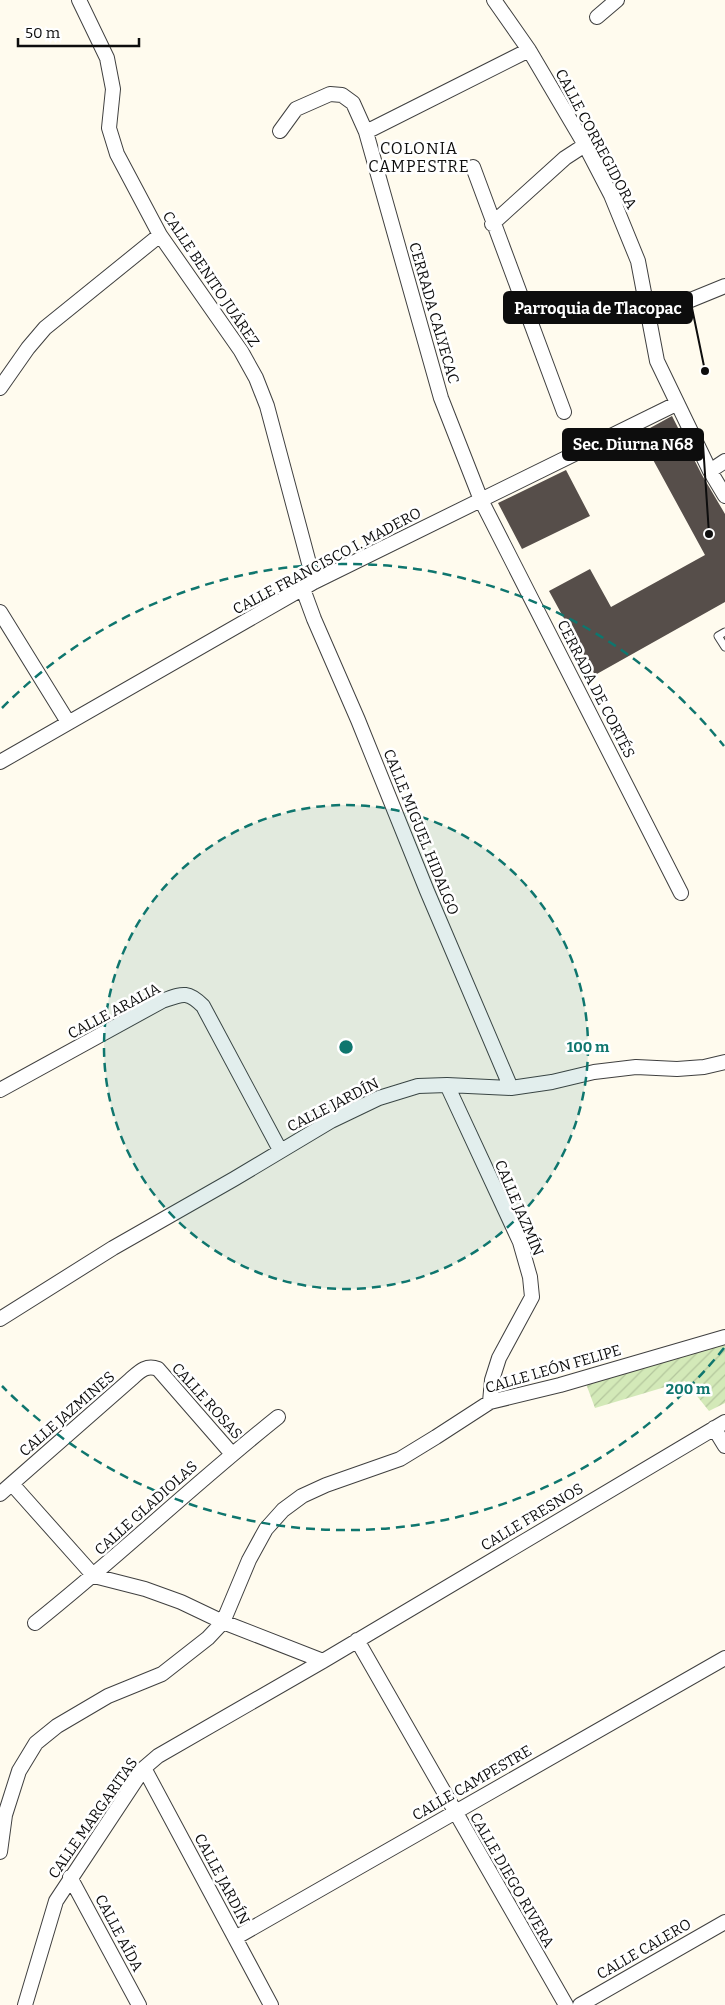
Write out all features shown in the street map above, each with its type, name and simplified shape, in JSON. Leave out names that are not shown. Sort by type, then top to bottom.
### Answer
[{"type":"street","name":"CALLE BENITO JUÁREZ","points":[[79,0],[107,58],[113,89],[109,128],[117,154],[160,235],[241,351],[256,378],[267,406],[308,586]]},
{"type":"street","name":"CALLE CORREGIDORA","points":[[494,0],[529,50],[584,144],[611,195],[638,261],[657,361],[676,404],[725,496]]},
{"type":"street","points":[[597,17],[616,0]]},
{"type":"street","points":[[366,132],[529,50]]},
{"type":"street","name":"CERRADA CALYECAC","points":[[280,131],[296,108],[330,94],[342,94],[353,103],[366,132],[441,398],[481,500]]},
{"type":"street","points":[[492,224],[565,158],[584,144]]},
{"type":"street","points":[[473,167],[492,224],[564,412]]},
{"type":"street","points":[[0,388],[28,348],[45,328],[160,235]]},
{"type":"street","points":[[649,318],[725,286]]},
{"type":"street","name":"CALLE FRANCISCO I. MADERO","points":[[0,762],[308,586],[676,404]]},
{"type":"street","points":[[710,471],[725,461]]},
{"type":"street","name":"CERRADA DE CORTÉS","points":[[481,500],[681,893]]},
{"type":"street","name":"CALLE MIGUEL HIDALGO","points":[[308,586],[314,619],[511,1088]]},
{"type":"street","points":[[0,612],[68,722]]},
{"type":"street","name":"CALLE ARALIA","points":[[0,1090],[162,1001],[183,994],[194,996],[203,1006],[280,1150]]},
{"type":"street","name":"CALLE JARDÍN","points":[[0,1319],[113,1248],[234,1179],[280,1150],[331,1121],[379,1098],[418,1086],[447,1085],[511,1088],[552,1082],[594,1072],[636,1067],[677,1069],[704,1067],[725,1062]]},
{"type":"street","name":"CALLE JAZMÍN","points":[[447,1085],[520,1242],[530,1277],[532,1298],[499,1358],[492,1380],[490,1402]]},
{"type":"street","name":"CALLE LEÓN FELIPE","points":[[0,1852],[5,1815],[19,1771],[36,1743],[57,1726],[108,1696],[162,1674],[208,1638],[223,1622],[249,1560],[266,1529],[283,1510],[302,1496],[326,1485],[400,1459],[490,1402],[560,1385],[725,1337]]},
{"type":"street","name":"CALLE JAZMINES","points":[[0,1494],[145,1368],[151,1366],[158,1370]]},
{"type":"street","name":"CALLE ROSAS","points":[[158,1370],[232,1454]]},
{"type":"street","name":"CALLE GLADIOLAS","points":[[35,1623],[94,1576],[232,1454],[278,1417]]},
{"type":"street","points":[[720,1425],[725,1446]]},
{"type":"street","name":"CALLE FRESNOS","points":[[357,1640],[720,1425]]},
{"type":"street","points":[[12,1484],[94,1576],[145,1589],[181,1602],[223,1622],[323,1661]]},
{"type":"street","name":"CALLE MARGARITAS","points":[[26,2005],[56,1901],[144,1768],[158,1756],[357,1640]]},
{"type":"street","name":"CALLE DIEGO RIVERA","points":[[357,1640],[566,2005]]},
{"type":"street","name":"CALLE CAMPESTRE","points":[[235,1938],[725,1658]]},
{"type":"street","name":"CALLE JARDÍN","points":[[144,1768],[271,2005]]},
{"type":"street","name":"CALLE AÍDA","points":[[70,1878],[140,2005]]},
{"type":"street","name":"CALLE CALERO","points":[[580,2005],[725,1922]]},
{"type":"lane","points":[[725,632],[718,636],[725,647]]},
{"type":"green space","points":[[725,1337],[725,1403],[709,1411],[685,1381],[595,1408],[585,1381]]},
{"type":"building","points":[[672,416],[702,475],[725,514],[725,602],[595,675],[549,591],[590,569],[611,607],[705,555],[639,434]]},
{"type":"building","points":[[566,470],[590,516],[522,549],[498,503]]},
{"type":"place","name":"Parroquia de Tlacopac","points":[[705,371]]},
{"type":"place","name":"Sec. Diurna N68","points":[[709,534]]},
{"type":"district","name":"COLONIA CAMPESTRE","points":[[419,157]]}]
